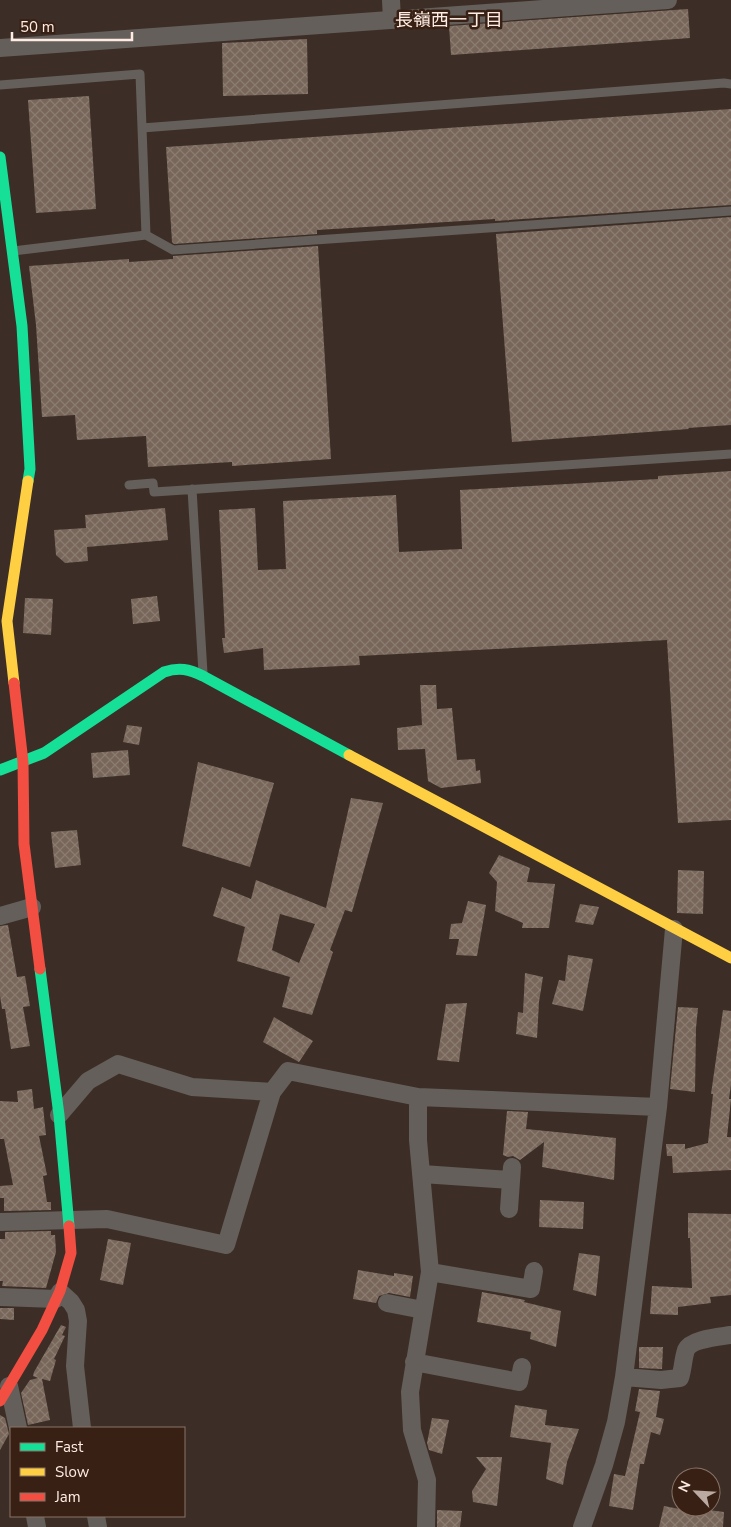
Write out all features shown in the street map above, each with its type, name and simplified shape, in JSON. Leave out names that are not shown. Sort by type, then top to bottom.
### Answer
[{"type":"street","points":[[391,0],[392,20]]},
{"type":"street","points":[[0,48],[668,0]]},
{"type":"street","points":[[0,157],[12,251],[8,283],[22,326],[30,469],[7,621],[23,762],[24,844],[59,1115],[71,1253],[69,1265],[58,1295],[40,1333],[0,1401]]},
{"type":"street","points":[[0,770],[44,753],[164,672],[184,668],[203,676],[731,958]]},
{"type":"street","points":[[0,916],[32,907]]},
{"type":"street","points":[[582,1527],[604,1465],[616,1422],[624,1377],[658,1106],[674,929]]},
{"type":"street","points":[[59,1115],[88,1081],[118,1064],[192,1087],[272,1092]]},
{"type":"street","points":[[0,1222],[107,1219],[226,1244],[272,1092],[288,1071],[418,1097],[658,1106]]},
{"type":"street","points":[[418,1097],[418,1140],[430,1272],[410,1392],[412,1430],[427,1480],[426,1527]]},
{"type":"street","points":[[422,1174],[511,1173],[509,1209]]},
{"type":"street","points":[[430,1272],[531,1289],[534,1271]]},
{"type":"street","points":[[0,1297],[58,1295],[72,1302],[78,1321],[75,1366],[82,1427]]},
{"type":"street","points":[[388,1303],[423,1310]]},
{"type":"street","points":[[624,1377],[661,1380],[680,1378],[689,1346],[695,1342],[731,1335]]},
{"type":"street","points":[[414,1362],[520,1381]]},
{"type":"street","points":[[9,1386],[18,1427]]},
{"type":"lane","points":[[0,85],[140,74],[146,235]]},
{"type":"lane","points":[[142,128],[724,83],[731,84]]},
{"type":"lane","points":[[12,251],[146,235],[173,250],[731,211]]},
{"type":"lane","points":[[129,484],[153,483],[154,492],[731,454]]},
{"type":"lane","points":[[192,489],[203,676]]},
{"type":"building","points":[[688,9],[690,38],[451,55],[449,26]]},
{"type":"building","points":[[307,39],[308,94],[223,96],[222,43]]},
{"type":"building","points":[[89,96],[96,209],[36,213],[28,100]]},
{"type":"building","points":[[731,109],[731,205],[495,221],[495,219],[317,230],[317,234],[174,244],[172,242],[166,147]]},
{"type":"building","points":[[731,217],[731,425],[512,442],[496,234]]},
{"type":"building","points":[[318,246],[331,459],[232,466],[232,462],[148,467],[146,436],[77,440],[75,415],[42,417],[36,325],[29,266],[129,259],[129,262],[173,259],[173,256]]},
{"type":"building","points":[[731,471],[731,820],[678,823],[667,640],[359,656],[360,665],[264,670],[263,648],[224,653],[222,638],[225,638],[219,510],[255,508],[258,570],[286,569],[283,501],[396,495],[399,552],[462,549],[460,490],[658,479],[658,476]]},
{"type":"building","points":[[165,508],[168,540],[87,547],[88,561],[65,563],[56,555],[54,530],[86,528],[85,515]]},
{"type":"building","points":[[157,596],[160,621],[133,624],[131,599]]},
{"type":"building","points":[[25,598],[53,599],[51,635],[23,633]]},
{"type":"building","points":[[420,685],[436,685],[437,709],[452,708],[457,760],[475,759],[476,771],[480,770],[481,783],[441,788],[428,781],[425,749],[398,750],[397,728],[422,725]]},
{"type":"building","points":[[127,725],[142,727],[139,745],[123,742]]},
{"type":"building","points":[[128,750],[130,775],[93,778],[91,753]]},
{"type":"building","points":[[198,762],[274,783],[250,867],[182,846]]},
{"type":"building","points":[[351,798],[383,803],[352,912],[345,910],[330,950],[333,952],[312,1015],[282,1007],[290,977],[237,961],[245,927],[213,916],[222,887],[251,899],[256,880],[326,908]],"holes":[[[280,914],[315,924],[299,963],[272,950]]]},
{"type":"building","points":[[77,830],[81,865],[55,868],[51,832]]},
{"type":"building","points":[[499,855],[530,868],[527,882],[555,884],[549,928],[522,928],[523,923],[495,911],[497,882],[489,873]]},
{"type":"building","points":[[678,870],[704,871],[703,914],[677,913]]},
{"type":"building","points":[[468,901],[486,905],[477,956],[456,955],[459,939],[449,939],[451,924],[462,923]]},
{"type":"building","points":[[580,904],[599,907],[593,925],[575,922]]},
{"type":"building","points":[[8,925],[17,977],[25,976],[30,1006],[23,1007],[30,1046],[11,1049],[5,1009],[2,1009],[0,996],[0,926]]},
{"type":"building","points":[[568,955],[593,959],[583,1011],[552,1004],[559,980],[565,981]]},
{"type":"building","points":[[525,973],[543,977],[539,1002],[537,1038],[516,1034],[518,1012],[523,1013]]},
{"type":"building","points":[[467,1003],[459,1062],[437,1060],[446,1004]]},
{"type":"building","points":[[678,1007],[698,1008],[695,1092],[670,1089]]},
{"type":"building","points":[[723,1010],[731,1011],[731,1085],[729,1099],[731,1099],[727,1137],[731,1137],[731,1170],[673,1173],[672,1156],[667,1156],[666,1144],[685,1144],[685,1149],[708,1143],[713,1094],[711,1094]]},
{"type":"building","points":[[274,1017],[313,1041],[299,1062],[263,1042]]},
{"type":"building","points":[[32,1089],[34,1109],[43,1107],[46,1135],[39,1136],[47,1175],[43,1176],[47,1202],[51,1202],[51,1210],[4,1211],[4,1198],[0,1198],[0,1186],[13,1185],[4,1139],[0,1139],[0,1101],[18,1102],[17,1091]]},
{"type":"building","points":[[507,1111],[528,1112],[526,1129],[616,1138],[614,1180],[542,1167],[544,1142],[520,1160],[513,1156],[503,1155]]},
{"type":"building","points":[[540,1200],[584,1202],[583,1229],[539,1227]]},
{"type":"building","points":[[688,1213],[731,1214],[731,1295],[710,1297],[711,1303],[678,1307],[678,1315],[650,1314],[652,1286],[692,1288]]},
{"type":"building","points":[[51,1231],[51,1235],[55,1235],[56,1252],[46,1288],[2,1286],[3,1281],[0,1281],[0,1239],[5,1239],[5,1232]]},
{"type":"building","points":[[108,1239],[131,1243],[123,1285],[100,1280]]},
{"type":"building","points":[[579,1253],[600,1256],[596,1296],[573,1290]]},
{"type":"building","points":[[358,1270],[394,1276],[394,1273],[413,1276],[410,1297],[389,1293],[379,1296],[376,1303],[353,1299]]},
{"type":"building","points":[[482,1292],[525,1300],[524,1302],[561,1311],[556,1347],[530,1339],[531,1332],[477,1322]]},
{"type":"building","points":[[0,1308],[14,1308],[14,1320],[0,1319]]},
{"type":"building","points":[[61,1325],[66,1327],[62,1335],[65,1336],[54,1359],[56,1360],[50,1381],[42,1379],[50,1420],[28,1425],[21,1393],[30,1380],[38,1378],[33,1376],[34,1372]]},
{"type":"building","points":[[639,1347],[663,1347],[662,1369],[639,1368]]},
{"type":"building","points":[[639,1389],[660,1391],[656,1417],[664,1419],[660,1435],[651,1432],[644,1464],[640,1464],[633,1510],[609,1506],[614,1474],[625,1476],[640,1412],[635,1411]]},
{"type":"building","points":[[515,1405],[547,1410],[545,1425],[579,1429],[567,1462],[563,1485],[546,1479],[551,1443],[510,1437]]},
{"type":"building","points":[[0,1415],[5,1418],[9,1434],[0,1450]]},
{"type":"building","points":[[432,1418],[449,1420],[442,1454],[429,1450],[427,1443]]},
{"type":"building","points":[[476,1457],[502,1457],[497,1506],[473,1502],[472,1491],[486,1469]]},
{"type":"building","points":[[664,1506],[671,1507],[671,1517],[721,1517],[721,1512],[724,1512],[723,1527],[659,1527]]},
{"type":"building","points":[[437,1510],[462,1511],[460,1527],[437,1527]]},
{"type":"traffic: fast","points":[[0,157],[22,326],[30,469],[28,481]]},
{"type":"traffic: fast","points":[[0,770],[44,753],[164,672],[179,669],[188,670],[203,676],[349,755]]},
{"type":"traffic: fast","points":[[40,969],[59,1115],[69,1226]]},
{"type":"traffic: slow","points":[[14,683],[7,621],[28,481]]},
{"type":"traffic: slow","points":[[349,755],[731,958]]},
{"type":"traffic: jam","points":[[14,683],[23,762],[24,844],[40,969]]},
{"type":"traffic: jam","points":[[0,1401],[42,1330],[60,1291],[71,1253],[69,1226]]},
{"type":"district","name":"長嶺西一丁目","points":[[449,20]]}]
